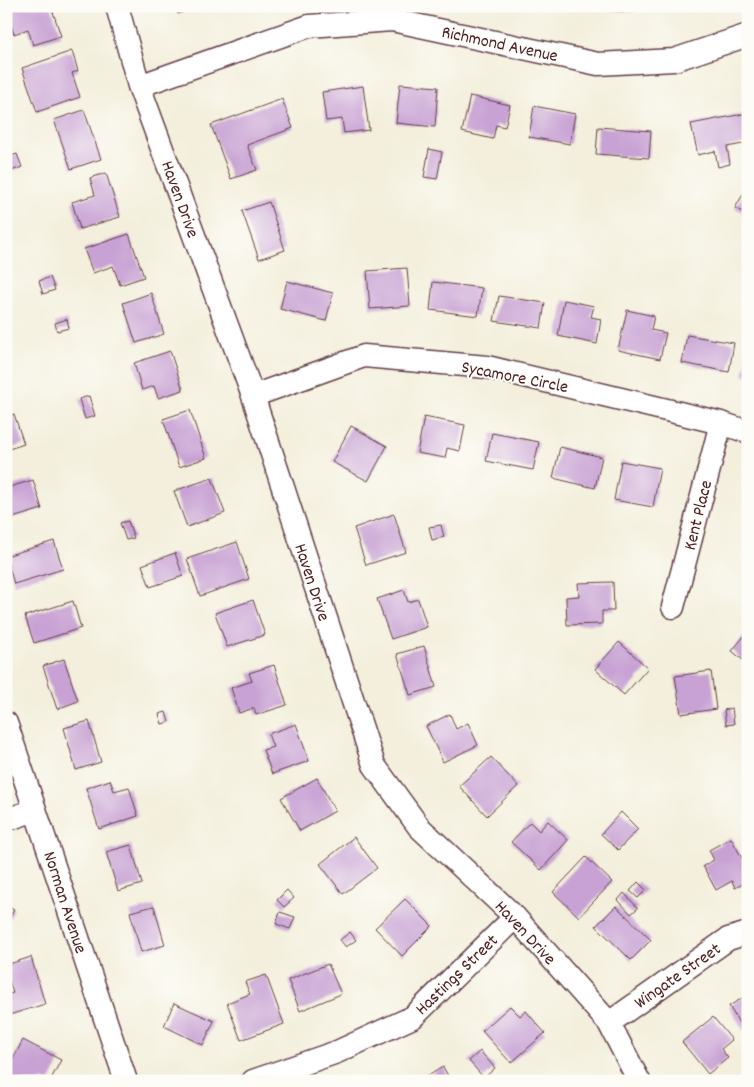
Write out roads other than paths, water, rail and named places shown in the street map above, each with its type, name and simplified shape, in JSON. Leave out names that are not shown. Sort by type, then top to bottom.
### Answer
[{"type":"street","name":"Haven Drive","points":[[117,6],[139,86],[253,396],[374,765],[419,828],[515,917],[609,1023],[639,1081]]},
{"type":"street","name":"Richmond Avenue","points":[[139,86],[309,26],[392,20],[598,64],[674,60],[748,35]]},
{"type":"street","name":"Sycamore Circle","points":[[253,396],[364,356],[487,367],[721,423],[748,432]]},
{"type":"street","name":"Kent Place","points":[[673,607],[721,423]]},
{"type":"street","name":"Norman Avenue","points":[[6,723],[126,1081]]},
{"type":"street","points":[[6,820],[35,810]]},
{"type":"street","name":"Hastings Street","points":[[253,1081],[337,1052],[412,1017],[515,917]]},
{"type":"street","name":"Wingate Street","points":[[609,1023],[728,939],[748,933]]}]
